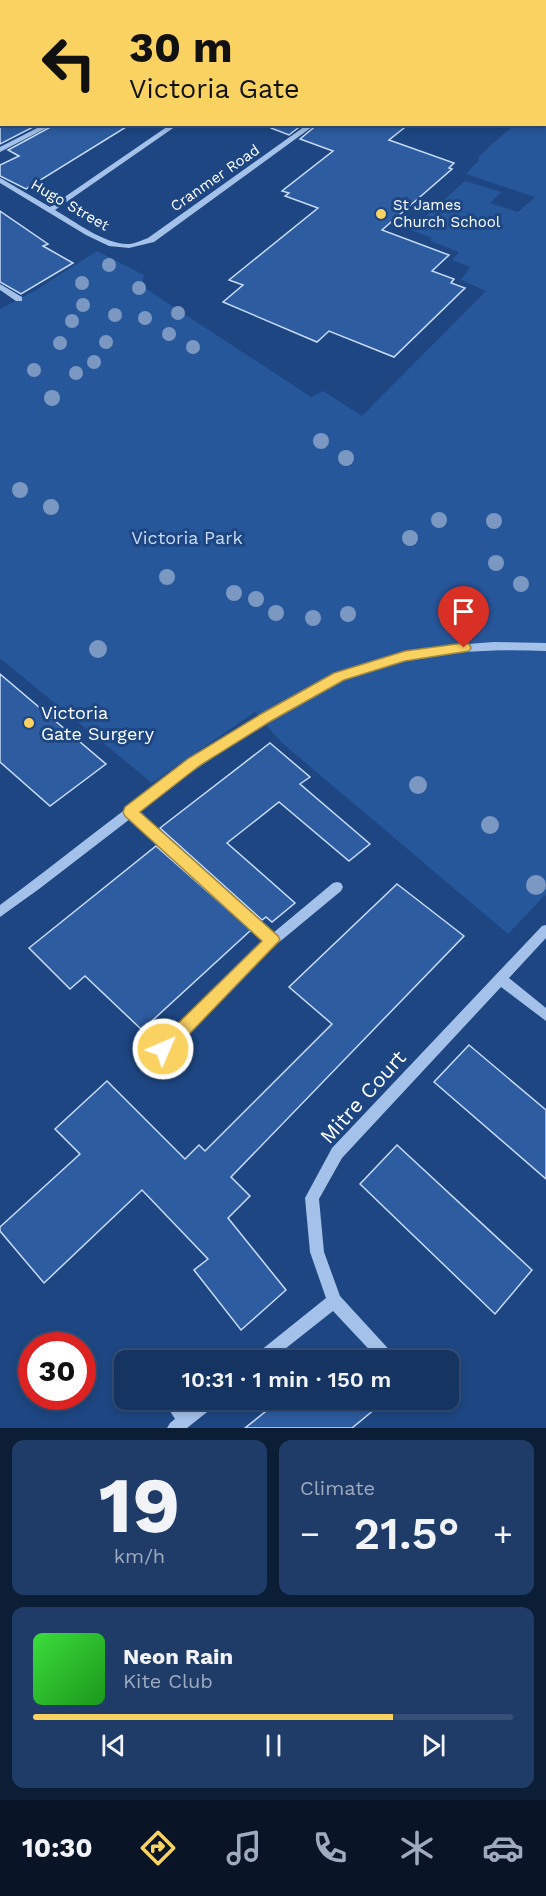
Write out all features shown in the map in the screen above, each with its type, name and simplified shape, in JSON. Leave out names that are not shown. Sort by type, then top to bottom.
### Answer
[{"type":"street","points":[[0,150],[47,126]]},
{"type":"street","points":[[51,209],[173,126]]},
{"type":"street","name":"Cranmer Road","points":[[129,246],[151,240],[310,126]]},
{"type":"street","name":"Hugo Street","points":[[0,180],[89,233],[112,244],[129,246]]},
{"type":"street","points":[[0,285],[19,299]]},
{"type":"street","points":[[0,912],[194,762],[266,717],[339,677],[405,656],[484,645],[546,647]]},
{"type":"street","points":[[130,812],[273,940]]},
{"type":"street","points":[[163,1049],[273,940],[337,887]]},
{"type":"street","name":"Mitre Court","points":[[380,1350],[334,1300],[317,1252],[312,1198],[337,1153],[546,930]]},
{"type":"street","points":[[500,979],[546,1015]]},
{"type":"street","points":[[272,1350],[334,1300]]},
{"type":"street","points":[[174,1410],[180,1424],[198,1410]]},
{"type":"green space","name":"Victoria Park","points":[[513,126],[546,126],[546,894],[508,934],[281,742],[255,712],[152,783],[0,658],[0,309],[36,290],[97,251],[144,275],[142,286],[311,397],[323,391],[362,416],[486,291],[461,280],[470,267],[452,260],[459,252],[430,241],[432,238],[411,230],[465,181],[501,192],[490,203],[518,212],[535,197],[466,174],[479,160],[479,156]]},
{"type":"building","points":[[0,126],[35,126],[0,144]]},
{"type":"building","points":[[52,126],[128,126],[26,189],[0,176],[0,165],[19,156],[8,150]]},
{"type":"building","points":[[272,126],[300,126],[289,135],[271,128]]},
{"type":"building","points":[[316,126],[406,126],[389,140],[454,163],[449,168],[452,169],[382,230],[449,255],[432,271],[454,279],[451,283],[465,288],[394,357],[329,331],[317,342],[223,302],[243,285],[229,280],[318,208],[285,196],[289,193],[282,191],[333,151],[300,139]]},
{"type":"building","points":[[0,211],[48,244],[43,246],[73,263],[21,294],[0,282]]},
{"type":"building","name":"Victoria Gate Surgery","points":[[0,674],[106,764],[50,806],[0,762]]},
{"type":"building","points":[[270,743],[310,777],[300,784],[370,844],[349,861],[279,802],[227,843],[295,903],[272,922],[266,917],[262,920],[160,828]]},
{"type":"building","points":[[156,846],[251,930],[142,1030],[85,976],[70,989],[29,948]]},
{"type":"building","points":[[397,884],[464,936],[231,1177],[250,1196],[228,1218],[286,1290],[241,1330],[194,1270],[208,1259],[142,1190],[44,1283],[0,1231],[0,1227],[80,1154],[55,1129],[107,1081],[185,1159],[199,1145],[205,1151],[332,1024],[289,987]]},
{"type":"building","points":[[469,1045],[546,1110],[546,1179],[434,1082]]},
{"type":"building","points":[[397,1145],[532,1270],[495,1314],[360,1184]]},
{"type":"building","points":[[268,1410],[374,1410],[352,1428],[245,1428]]},
{"type":"place","name":"St James Church School","points":[[381,214]]},
{"type":"place","name":"Victoria Gate Surgery","points":[[29,723]]},
{"type":"route","points":[[163,1049],[273,940],[194,872],[130,812],[194,762],[266,717],[339,677],[405,656],[464,648]]}]
